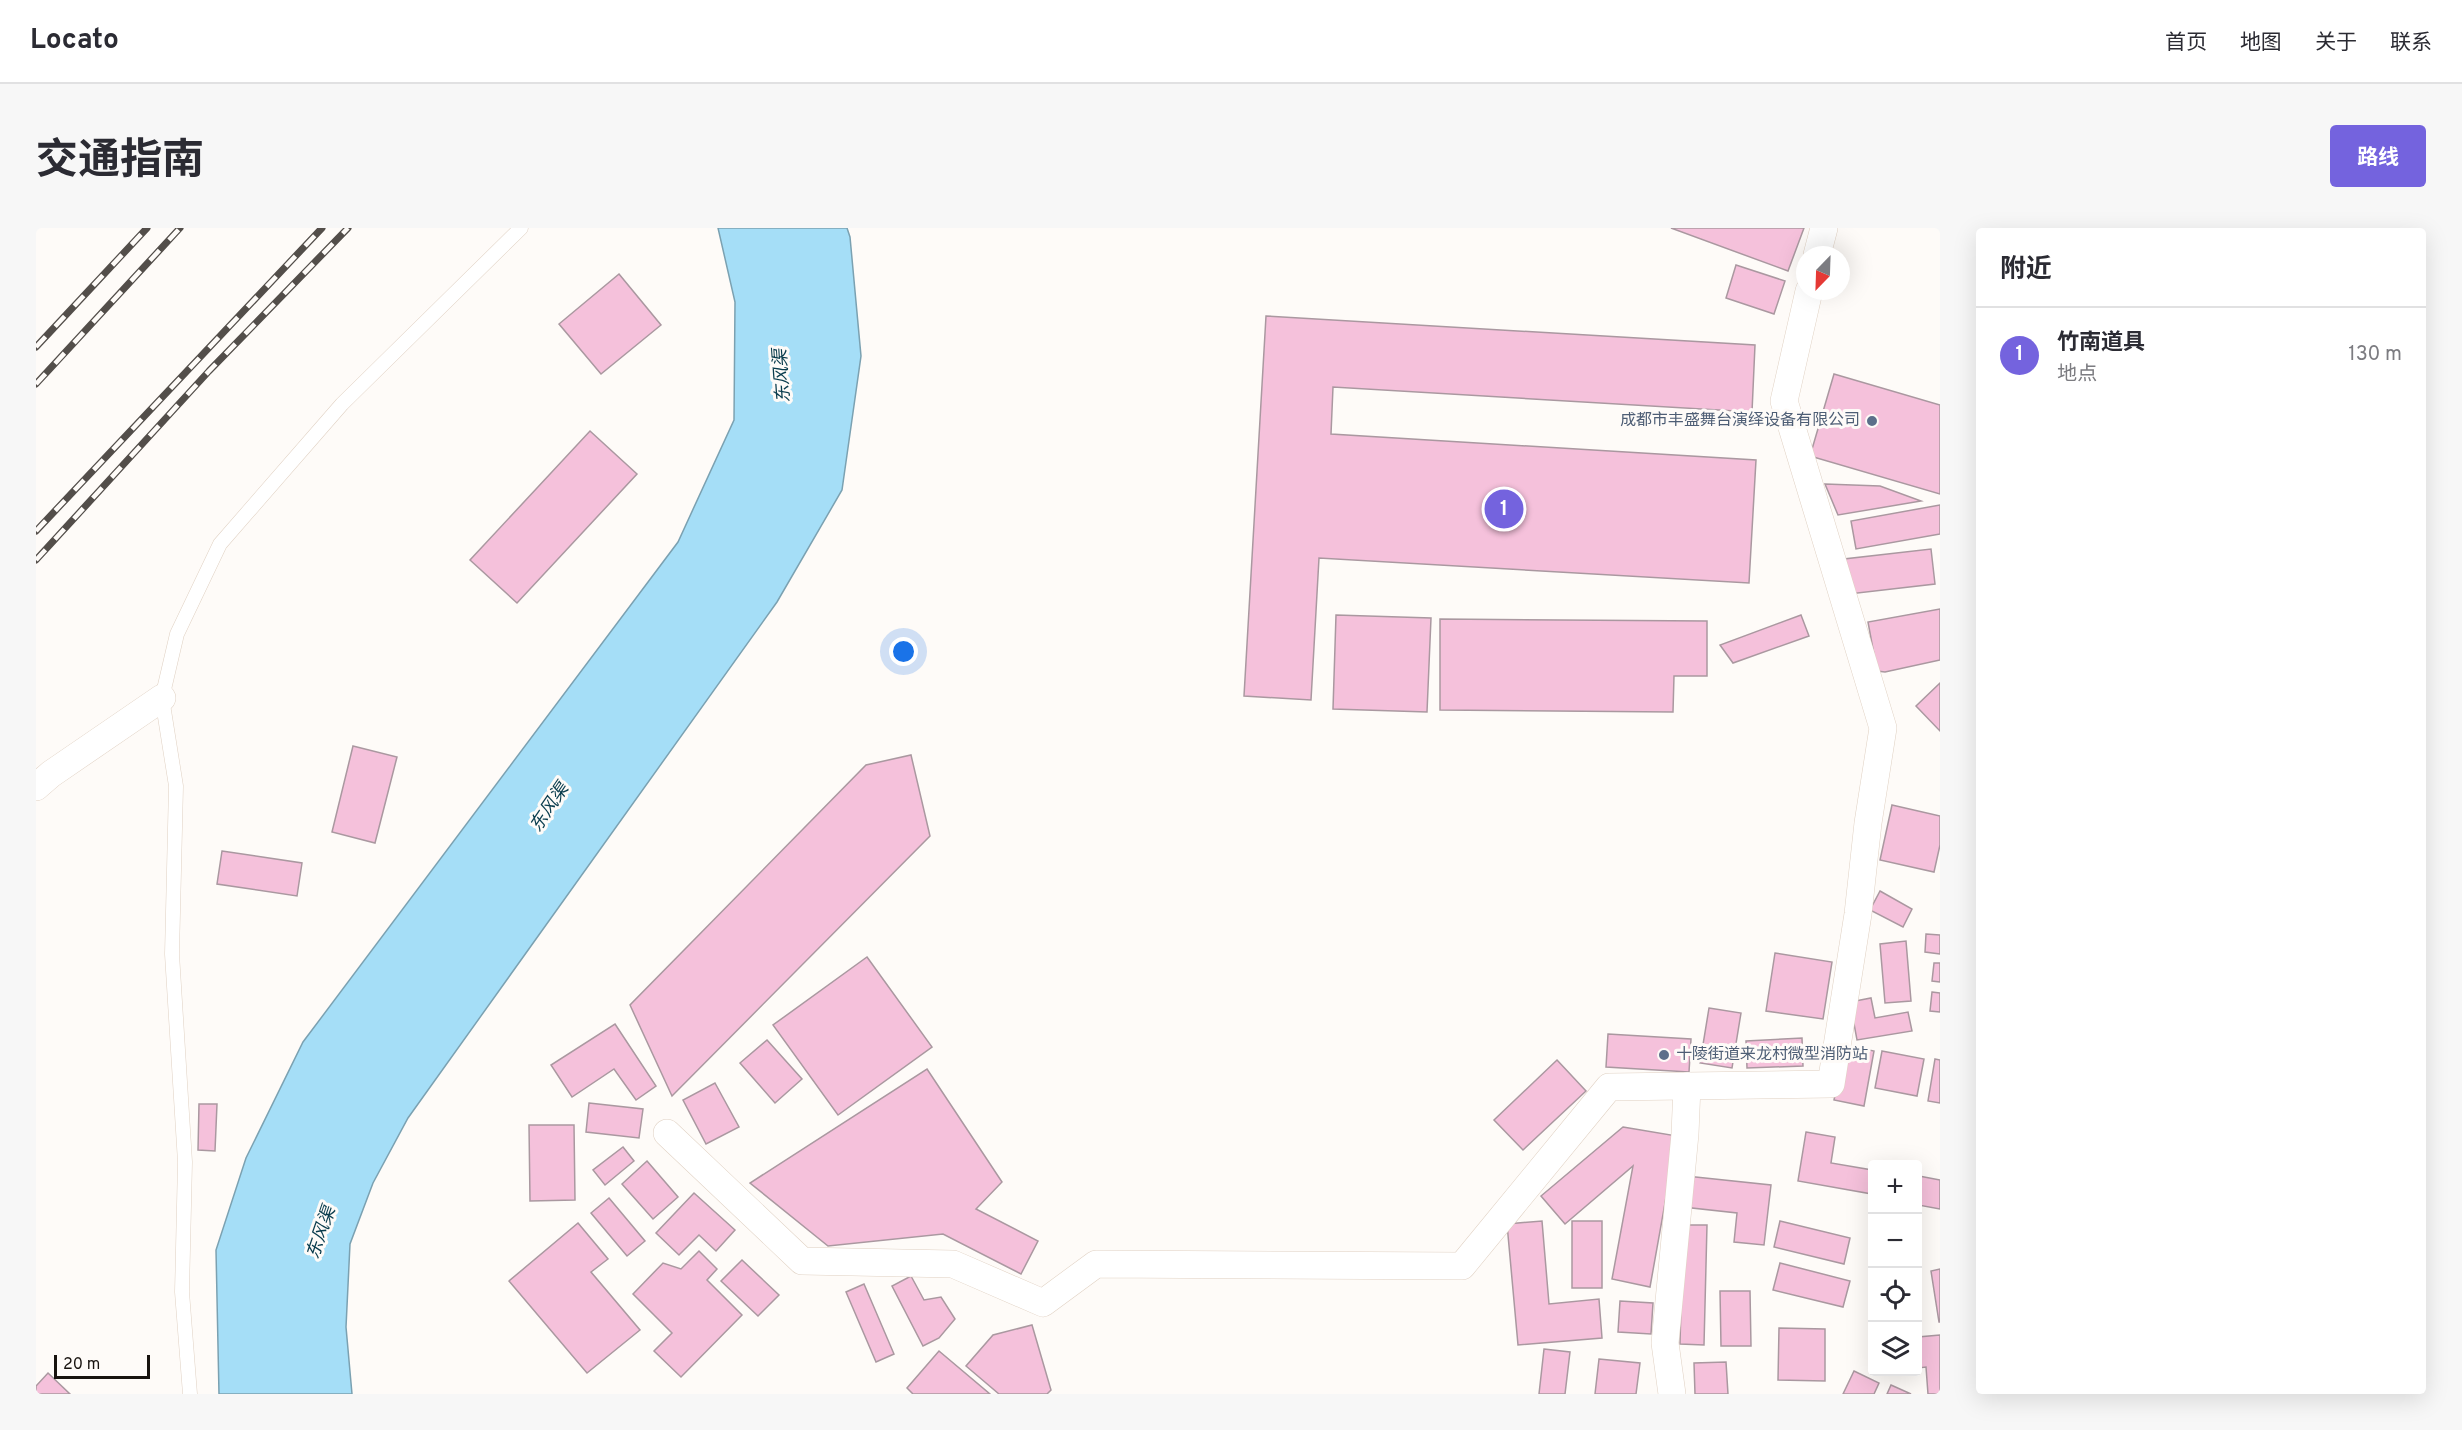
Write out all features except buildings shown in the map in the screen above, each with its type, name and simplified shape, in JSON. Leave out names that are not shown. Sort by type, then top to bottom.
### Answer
[{"type":"street","points":[[1819,246],[1824,228]]},
{"type":"street","points":[[667,1133],[802,1261],[953,1264],[1043,1303],[1096,1264],[1462,1266],[1609,1088],[1831,1084],[1858,914],[1868,823],[1883,728],[1784,401],[1807,300]]},
{"type":"street","points":[[36,787],[51,774],[162,698]]},
{"type":"street","points":[[1672,1394],[1665,1343],[1685,1134],[1687,1086]]},
{"type":"lane","points":[[190,1394],[182,1292],[185,1162],[172,954],[176,786],[162,698],[177,634],[220,544],[342,404],[521,228]]},
{"type":"water","name":"东风渠","points":[[718,228],[847,228],[850,237],[861,356],[842,490],[777,602],[408,1118],[373,1183],[350,1244],[346,1327],[352,1394],[219,1394],[216,1250],[246,1158],[303,1042],[678,542],[734,420],[735,302]]},
{"type":"railway","points":[[36,347],[147,228]]},
{"type":"railway","points":[[36,384],[180,228]]},
{"type":"railway","points":[[36,531],[322,228]]},
{"type":"railway","points":[[36,560],[209,371],[348,228]]},
{"type":"place","name":"成都市丰盛舞台演绎设备有限公司","points":[[1872,421]]},
{"type":"place","name":"竹南道具","points":[[1504,509]]},
{"type":"place","name":"十陵街道来龙村微型消防站","points":[[1664,1055]]}]
